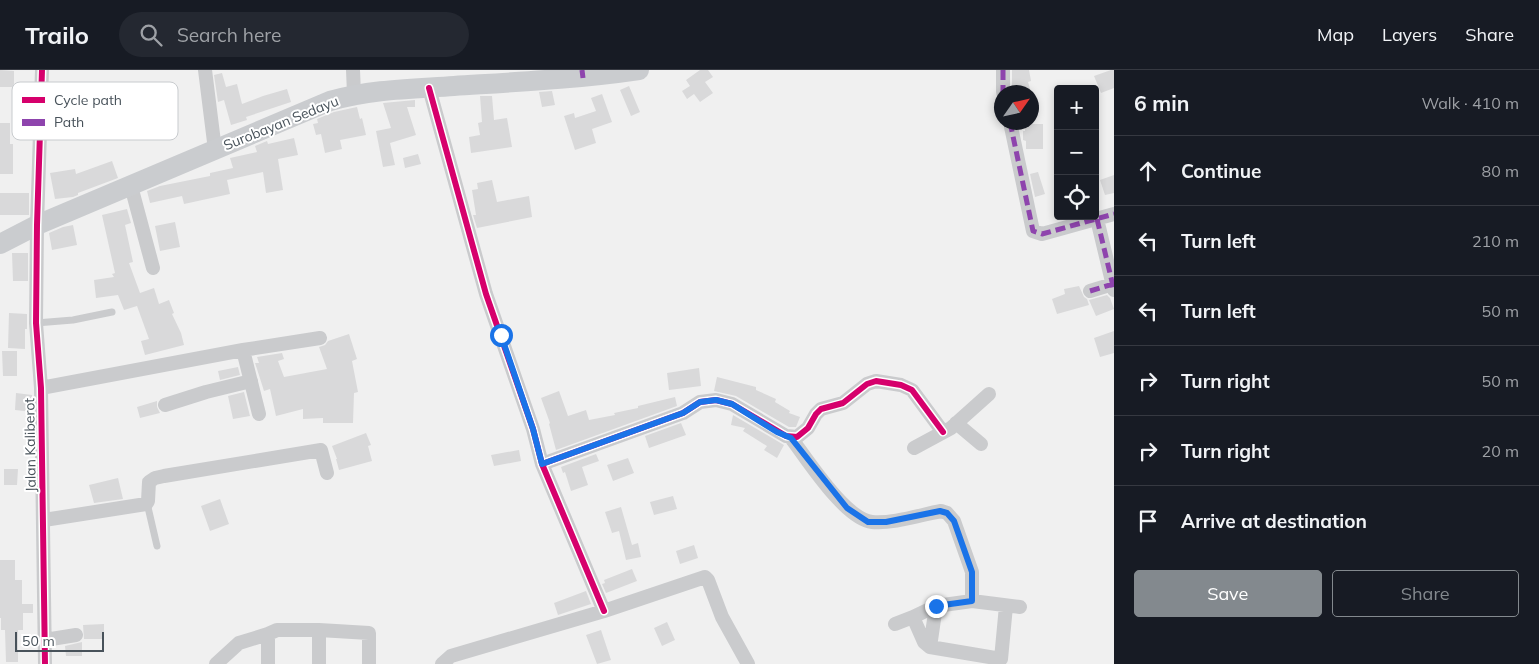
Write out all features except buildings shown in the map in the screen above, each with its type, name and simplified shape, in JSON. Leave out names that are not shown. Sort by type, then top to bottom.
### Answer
[{"type":"main road","name":"Surobayan Sedayu","points":[[0,244],[37,225],[330,101],[354,94],[396,88],[429,88],[639,70]]},
{"type":"street","points":[[205,70],[215,150]]},
{"type":"street","points":[[353,70],[354,94]]},
{"type":"street","points":[[1003,70],[1003,85]]},
{"type":"street","points":[[429,88],[486,294],[533,429],[542,464],[604,610]]},
{"type":"street","points":[[1012,130],[1033,231],[1042,234],[1093,220]]},
{"type":"street","name":"Jalan Kaliberot","points":[[40,140],[36,323],[41,388],[45,664]]},
{"type":"street","points":[[131,186],[153,268]]},
{"type":"street","points":[[1099,218],[1114,214]]},
{"type":"street","points":[[1090,291],[1113,287],[1097,220]]},
{"type":"street","points":[[41,388],[243,350],[320,338]]},
{"type":"street","points":[[243,350],[259,414]]},
{"type":"street","points":[[791,438],[803,433],[821,409],[843,403],[867,384],[876,381],[902,385],[912,390],[943,432]]},
{"type":"street","points":[[165,405],[206,392],[251,382]]},
{"type":"street","points":[[914,448],[956,423],[989,394]]},
{"type":"street","points":[[542,464],[683,413],[700,402],[716,400],[732,404],[777,432],[791,438],[836,496],[847,508],[868,522],[886,522],[940,511],[947,513],[954,521],[972,572],[972,601]]},
{"type":"street","points":[[956,423],[982,444]]},
{"type":"street","points":[[44,520],[144,505],[147,503],[149,482],[164,476],[322,450],[327,473]]},
{"type":"street","points":[[442,664],[451,656],[705,578],[708,580],[722,617],[748,664]]},
{"type":"street","points":[[895,624],[936,606],[972,601],[1013,606],[1001,658],[930,648],[924,642],[913,617]]},
{"type":"street","points":[[930,648],[936,606]]},
{"type":"street","points":[[216,664],[239,643],[277,630],[369,633],[369,664]]},
{"type":"street","points":[[319,630],[319,664]]},
{"type":"street","points":[[268,634],[268,664]]},
{"type":"street","points":[[45,640],[76,635]]},
{"type":"lane","points":[[36,323],[73,320],[112,312]]},
{"type":"lane","points":[[147,503],[157,546]]},
{"type":"marked path","points":[[582,70],[583,78]]},
{"type":"marked path","points":[[1003,70],[1003,85]]},
{"type":"marked path","points":[[1012,130],[1033,231],[1042,234],[1114,214]]},
{"type":"marked path","points":[[1097,220],[1114,290]]},
{"type":"marked path","points":[[1090,291],[1113,284]]},
{"type":"cycle path","points":[[42,70],[42,82]]},
{"type":"cycle path","points":[[429,88],[486,294],[533,429],[542,464],[604,611]]},
{"type":"cycle path","points":[[40,140],[36,323],[41,388],[45,664]]},
{"type":"cycle path","points":[[542,464],[683,413],[700,402],[716,400],[732,404],[786,436],[797,437],[808,428],[821,409],[843,403],[867,384],[876,381],[901,385],[912,390],[943,432]]},
{"type":"route","points":[[501,335],[533,429],[542,464],[683,413],[700,402],[716,400],[732,404],[777,432],[791,438],[836,496],[854,514],[868,522],[886,522],[940,511],[947,513],[954,521],[972,572],[972,601],[936,606]]}]
